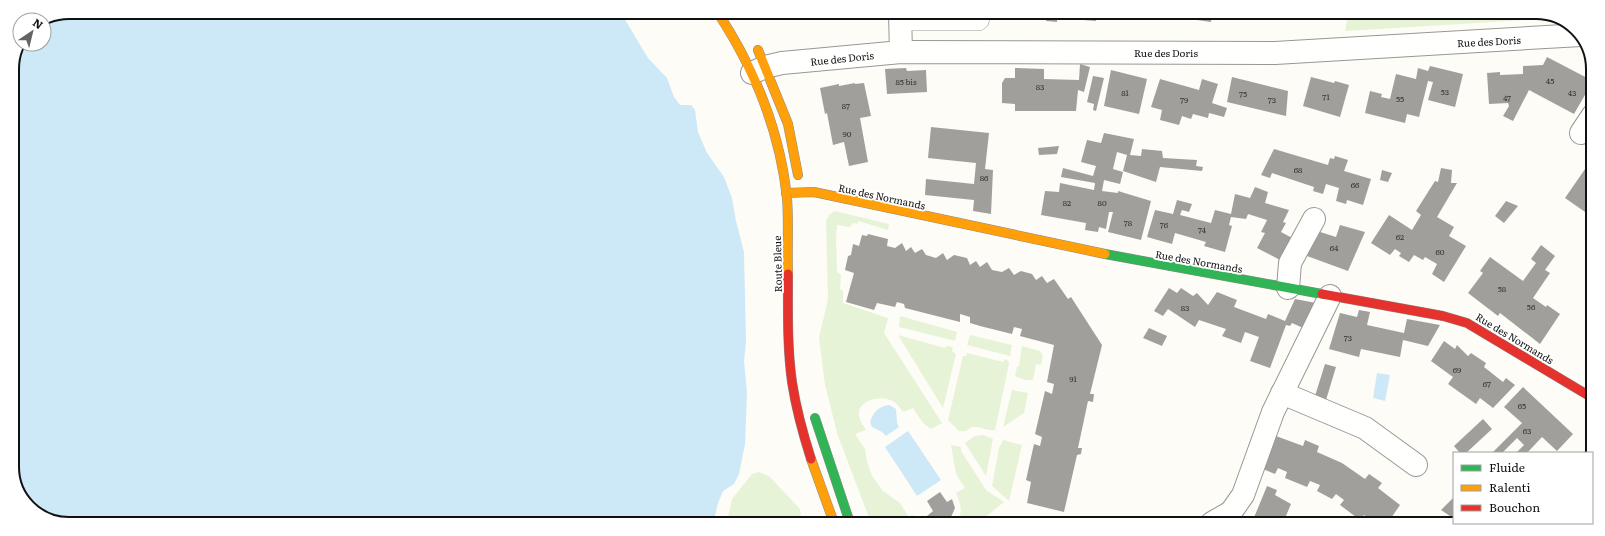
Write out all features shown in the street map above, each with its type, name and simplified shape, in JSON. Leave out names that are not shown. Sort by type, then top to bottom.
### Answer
[{"type":"street","name":"Route Bleue","points":[[722,19],[744,55],[759,70],[788,124],[801,196]]},
{"type":"street","points":[[900,19],[901,52]]},
{"type":"street","name":"Rue des Doris","points":[[759,70],[782,63],[901,52],[1274,53],[1573,35]]},
{"type":"street","name":"Route Bleue","points":[[753,41],[768,116],[778,151],[786,193],[790,364],[797,407],[818,483],[832,517]]},
{"type":"street","name":"Rue des Normands","points":[[786,193],[801,196],[814,192],[1142,262],[1443,316],[1467,323],[1586,394]]},
{"type":"street","points":[[1288,288],[1290,263],[1314,219]]},
{"type":"street","points":[[1222,517],[1230,512],[1242,495],[1273,412],[1330,296]]},
{"type":"street","points":[[1282,393],[1365,428],[1416,465]]},
{"type":"street","points":[[811,406],[848,517]]},
{"type":"lane","points":[[900,19],[978,24],[982,22],[983,19]]},
{"type":"green space","points":[[1347,19],[1538,19],[1345,31]]},
{"type":"green space","points":[[835,211],[889,224],[888,230],[858,221],[858,224],[853,223],[850,227],[837,225],[837,272],[841,275],[840,289],[843,291],[843,303],[888,318],[884,333],[942,423],[931,429],[923,423],[913,408],[904,412],[892,401],[885,399],[870,400],[861,406],[859,411],[859,416],[866,430],[855,434],[865,449],[867,462],[872,476],[883,491],[900,503],[908,516],[913,515],[914,517],[869,517],[837,433],[825,385],[819,338],[828,299],[826,221],[829,215]]},
{"type":"green space","points":[[900,316],[957,332],[955,341],[899,327]]},
{"type":"green space","points":[[898,335],[945,348],[946,346],[953,347],[952,351],[956,354],[943,408]]},
{"type":"green space","points":[[970,335],[1012,345],[1010,356],[967,345]]},
{"type":"green space","points":[[1022,346],[1040,351],[1043,356],[1041,365],[1036,364],[1033,380],[1025,380],[1015,376],[1017,367],[1019,366]]},
{"type":"green space","points":[[967,353],[1003,362],[1005,359],[1008,361],[1009,364],[995,430],[973,427],[966,431],[959,431],[948,420],[963,356],[966,356]]},
{"type":"green space","points":[[1012,390],[1028,393],[1024,413],[1003,427]]},
{"type":"green space","points":[[983,435],[993,439],[986,476],[965,443],[975,436]]},
{"type":"green space","points":[[1003,440],[1022,445],[1009,501],[992,486],[999,448]]},
{"type":"green space","points":[[951,445],[961,447],[961,451],[986,490],[1004,502],[985,517],[959,517],[961,508],[956,493],[965,488],[956,474]]},
{"type":"green space","points":[[759,472],[770,477],[800,509],[801,517],[728,517],[732,499],[752,474]]},
{"type":"water","points":[[69,19],[625,19],[648,58],[667,78],[674,97],[680,105],[691,105],[695,110],[698,132],[707,153],[724,177],[732,198],[744,252],[746,341],[744,361],[747,393],[745,444],[739,474],[734,484],[723,491],[718,503],[715,517],[69,517],[59,516],[38,507],[29,498],[23,486],[19,470],[20,59],[22,52],[52,52],[52,22]]},
{"type":"water","points":[[1377,373],[1390,375],[1385,401],[1373,398]]},
{"type":"water","points":[[889,405],[896,409],[897,423],[899,427],[886,436],[882,432],[872,427],[870,422],[877,410]]},
{"type":"water","points":[[908,431],[941,480],[917,496],[885,447]]},
{"type":"building","points":[[1046,19],[1057,19],[1057,22],[1046,21]]},
{"type":"building","points":[[1070,19],[1096,19],[1096,21]]},
{"type":"building","points":[[1197,19],[1211,19],[1211,22]]},
{"type":"building","points":[[1547,57],[1586,77],[1586,93],[1574,114],[1529,90],[1513,121],[1503,116],[1509,106],[1508,103],[1489,104],[1487,73],[1500,72],[1500,75],[1523,74],[1523,66],[1543,65]]},
{"type":"building","points":[[1080,64],[1090,67],[1084,92],[1078,90],[1076,111],[1015,111],[1015,104],[1002,103],[1002,83],[1005,78],[1015,78],[1015,68],[1044,69],[1044,79],[1079,80]]},
{"type":"building","points":[[1430,66],[1463,74],[1455,107],[1428,100],[1433,82],[1428,81],[1419,117],[1407,114],[1405,123],[1365,113],[1370,91],[1382,94],[1381,97],[1390,99],[1396,74],[1416,79],[1418,68],[1428,71]]},
{"type":"building","points":[[906,68],[907,71],[926,70],[927,92],[887,94],[885,69]]},
{"type":"building","points":[[1111,70],[1147,79],[1139,114],[1104,106]]},
{"type":"building","points":[[1093,76],[1104,78],[1096,111],[1093,110],[1094,104],[1087,102]]},
{"type":"building","points":[[1232,77],[1288,91],[1286,116],[1227,102]]},
{"type":"building","points":[[1311,77],[1349,85],[1340,117],[1303,106]]},
{"type":"building","points":[[1160,79],[1199,90],[1202,79],[1218,84],[1212,103],[1227,108],[1224,117],[1209,113],[1208,118],[1193,114],[1191,119],[1182,116],[1179,125],[1160,120],[1162,110],[1151,107]]},
{"type":"building","points":[[864,83],[871,116],[860,118],[868,162],[849,166],[844,142],[833,145],[827,113],[825,114],[820,88],[839,84],[839,86]]},
{"type":"building","points":[[931,127],[989,133],[985,169],[993,170],[991,214],[973,211],[974,200],[925,195],[926,179],[974,184],[976,163],[928,158]]},
{"type":"building","points":[[1104,133],[1134,139],[1130,155],[1141,156],[1142,149],[1162,151],[1163,158],[1197,160],[1196,166],[1203,167],[1202,171],[1160,167],[1156,182],[1123,171],[1127,155],[1117,152],[1113,169],[1123,172],[1120,184],[1104,180],[1102,191],[1118,193],[1118,191],[1151,201],[1141,240],[1108,232],[1113,212],[1109,212],[1106,229],[1099,227],[1098,232],[1085,230],[1086,223],[1041,215],[1045,191],[1059,192],[1060,183],[1094,190],[1095,183],[1061,177],[1063,168],[1093,176],[1096,166],[1081,162],[1087,140],[1101,143]]},
{"type":"building","points":[[1059,146],[1057,154],[1039,155],[1038,148]]},
{"type":"building","points":[[1274,149],[1328,165],[1330,158],[1334,159],[1335,156],[1348,160],[1344,171],[1371,179],[1363,205],[1347,200],[1346,204],[1336,201],[1339,188],[1326,184],[1323,194],[1313,191],[1314,187],[1272,173],[1270,178],[1261,175]]},
{"type":"building","points":[[1441,168],[1452,170],[1451,183],[1457,183],[1437,217],[1454,227],[1449,236],[1466,246],[1444,282],[1432,274],[1437,264],[1425,257],[1423,260],[1414,255],[1409,262],[1399,256],[1401,253],[1395,249],[1390,255],[1371,243],[1389,215],[1412,230],[1421,215],[1416,211],[1435,181],[1438,182]]},
{"type":"building","points":[[1586,168],[1586,213],[1565,198]]},
{"type":"building","points":[[1382,170],[1392,173],[1388,182],[1380,180]]},
{"type":"building","points":[[1255,187],[1268,192],[1265,203],[1289,210],[1283,222],[1286,223],[1281,232],[1296,240],[1284,262],[1257,248],[1265,233],[1261,232],[1267,220],[1248,214],[1246,219],[1231,217],[1229,225],[1232,226],[1225,252],[1204,246],[1206,242],[1175,233],[1172,244],[1147,237],[1155,210],[1173,214],[1177,200],[1192,204],[1189,212],[1182,210],[1180,215],[1211,223],[1215,210],[1231,214],[1235,194],[1250,198]]},
{"type":"building","points":[[1506,201],[1518,206],[1504,223],[1495,216]]},
{"type":"building","points":[[1340,225],[1365,232],[1348,271],[1307,256],[1317,231],[1336,237]]},
{"type":"building","points":[[868,234],[888,239],[887,246],[895,248],[902,243],[906,251],[911,247],[915,253],[922,249],[926,255],[936,258],[943,253],[947,260],[954,255],[967,258],[970,265],[976,261],[980,267],[987,262],[992,270],[1002,272],[1009,268],[1014,275],[1021,271],[1032,274],[1036,280],[1042,276],[1047,283],[1054,279],[1068,299],[1071,297],[1102,345],[1090,394],[1094,394],[1093,402],[1088,401],[1078,448],[1082,448],[1081,454],[1077,455],[1064,512],[1027,503],[1031,482],[1026,480],[1034,444],[1040,446],[1042,437],[1035,434],[1045,391],[1052,394],[1054,384],[1047,382],[1054,345],[1020,336],[1022,329],[1014,327],[1012,334],[970,323],[970,317],[960,314],[960,322],[905,308],[904,304],[897,302],[895,307],[877,303],[874,310],[846,302],[854,273],[845,270],[848,256],[851,255],[853,244],[859,246],[862,235],[867,236]]},
{"type":"building","points":[[1541,245],[1555,256],[1545,270],[1550,273],[1533,298],[1560,314],[1540,344],[1500,313],[1498,316],[1468,293],[1483,273],[1480,271],[1490,257],[1523,281],[1536,263],[1531,259]]},
{"type":"building","points":[[1169,288],[1177,293],[1181,288],[1193,296],[1197,293],[1208,305],[1217,292],[1237,300],[1234,307],[1266,319],[1268,314],[1285,321],[1295,299],[1316,303],[1303,328],[1292,323],[1290,326],[1286,325],[1270,368],[1250,361],[1259,337],[1245,332],[1241,343],[1222,336],[1226,329],[1199,320],[1195,327],[1168,309],[1163,316],[1154,311]]},
{"type":"building","points":[[1359,310],[1370,312],[1367,325],[1404,333],[1407,319],[1440,325],[1428,346],[1403,340],[1400,357],[1361,349],[1359,357],[1329,349],[1340,313],[1357,317]]},
{"type":"building","points":[[1149,328],[1167,336],[1162,346],[1143,338]]},
{"type":"building","points":[[1444,341],[1455,349],[1457,345],[1468,356],[1471,353],[1486,363],[1484,367],[1503,382],[1506,378],[1515,385],[1493,408],[1480,398],[1476,404],[1448,384],[1453,377],[1431,361]]},
{"type":"building","points":[[1325,364],[1336,367],[1326,400],[1315,396]]},
{"type":"building","points":[[1523,387],[1573,434],[1557,451],[1542,437],[1528,452],[1517,452],[1524,445],[1517,438],[1503,452],[1493,452],[1522,423],[1504,407]]},
{"type":"building","points":[[1483,419],[1492,429],[1467,452],[1459,452],[1454,446]]},
{"type":"building","points":[[1276,436],[1303,446],[1305,440],[1319,446],[1317,452],[1342,463],[1365,479],[1369,474],[1382,483],[1378,488],[1400,505],[1392,517],[1367,517],[1364,515],[1362,517],[1356,517],[1340,505],[1344,500],[1336,494],[1332,499],[1317,491],[1320,485],[1310,481],[1307,487],[1285,478],[1287,472],[1278,468],[1275,474],[1263,469]]},
{"type":"building","points":[[1267,486],[1277,490],[1275,495],[1291,504],[1286,517],[1254,517]]},
{"type":"building","points":[[940,492],[947,502],[952,499],[955,508],[951,517],[928,517],[927,516],[933,511],[927,501]]},
{"type":"building","points":[[1453,498],[1453,517],[1441,510]]},
{"type":"traffic: fast","points":[[1105,254],[1322,294]]},
{"type":"traffic: fast","points":[[815,418],[848,517]]},
{"type":"traffic: slow","points":[[722,19],[754,78],[772,125],[784,173],[787,198],[788,274]]},
{"type":"traffic: slow","points":[[758,50],[788,124],[798,175]]},
{"type":"traffic: slow","points":[[786,193],[814,192],[1105,254]]},
{"type":"traffic: slow","points":[[811,459],[832,517]]},
{"type":"traffic: jam","points":[[788,274],[790,368],[800,421],[811,459]]},
{"type":"traffic: jam","points":[[1322,294],[1443,316],[1467,323],[1586,394]]}]
